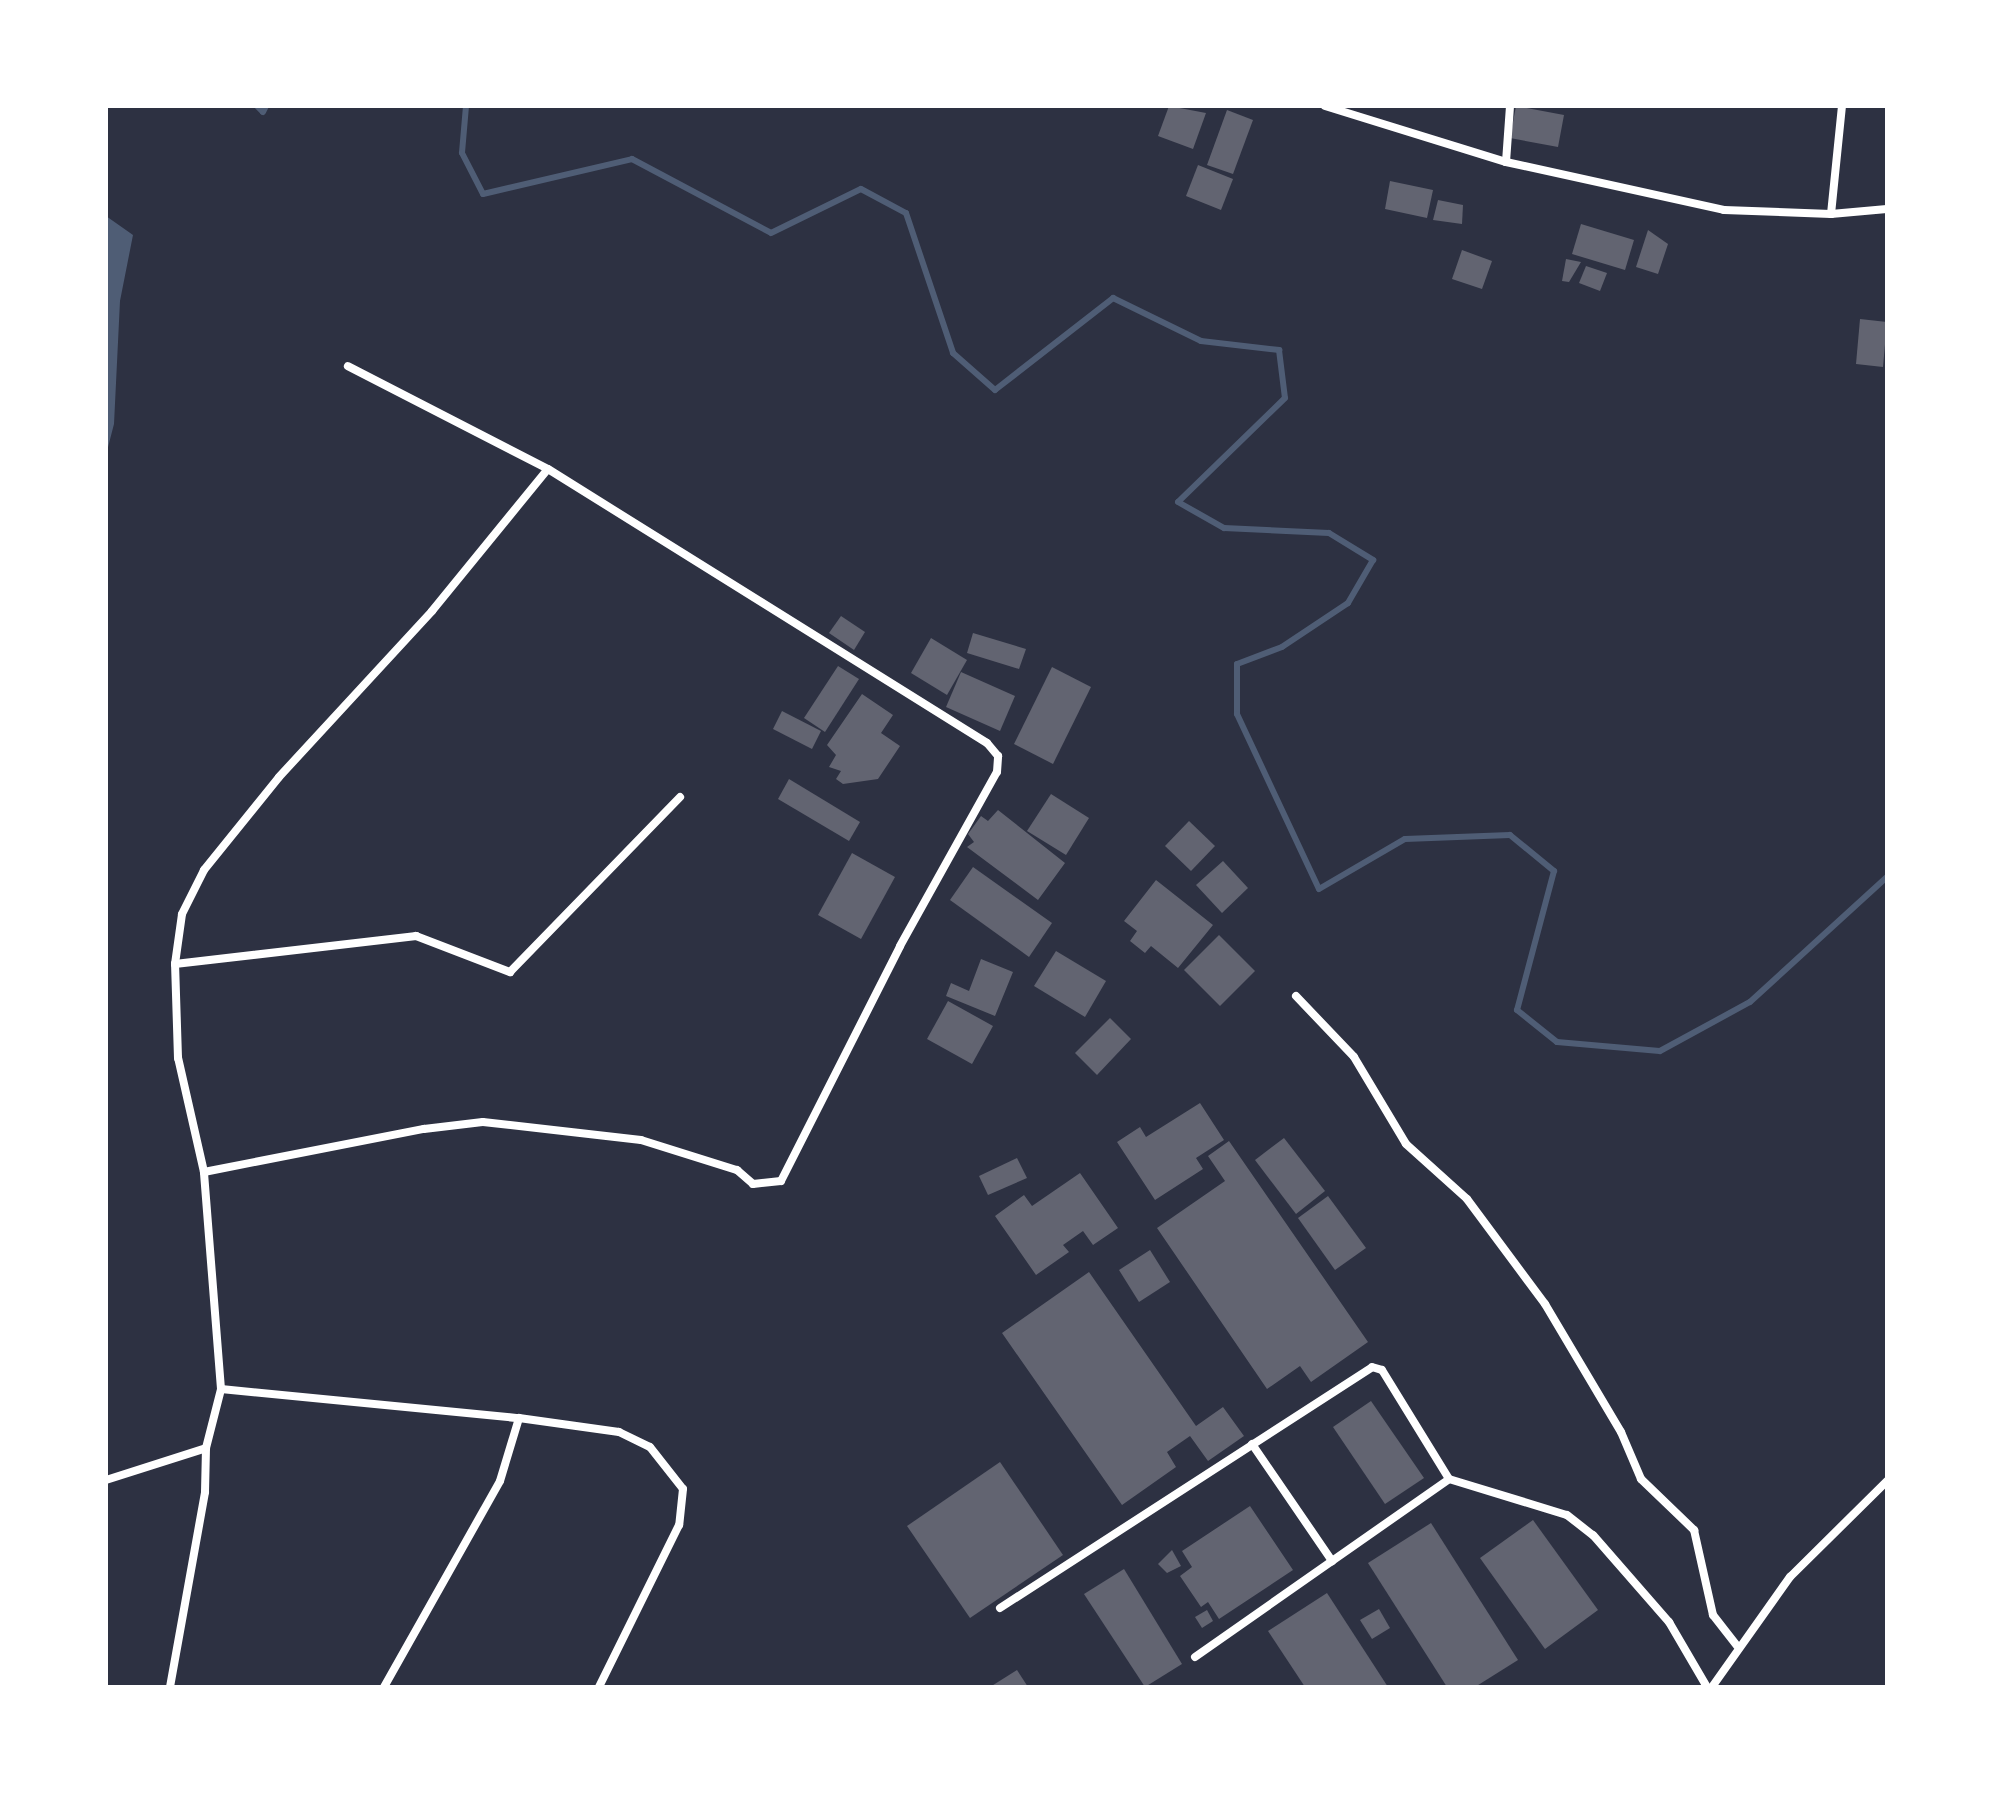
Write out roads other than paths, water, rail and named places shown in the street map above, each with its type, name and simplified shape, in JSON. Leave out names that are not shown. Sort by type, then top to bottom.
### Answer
[{"type":"street","points":[[1325,106],[1506,162],[1724,210],[1831,214],[1887,209]]},
{"type":"street","points":[[1506,162],[1510,106]]},
{"type":"street","points":[[1831,214],[1842,106]]},
{"type":"street","points":[[204,1172],[424,1129],[483,1122],[641,1140],[737,1170],[753,1184],[781,1181],[900,946],[997,772],[998,756],[987,743],[548,469],[348,366]]},
{"type":"street","points":[[170,1687],[205,1492],[206,1448],[221,1389],[204,1172],[178,1058],[175,964],[182,914],[204,870],[279,777],[432,611],[548,469]]},
{"type":"street","points":[[175,964],[416,936],[510,972],[680,797]]},
{"type":"street","points":[[1296,996],[1354,1057],[1406,1144],[1467,1199],[1545,1304],[1621,1432],[1641,1479],[1694,1530],[1713,1615],[1737,1646]]},
{"type":"street","points":[[1000,1608],[1372,1367],[1382,1370],[1449,1479],[1579,1522],[1669,1622],[1709,1687],[1737,1646],[1815,1547],[1887,1481]]},
{"type":"street","points":[[221,1389],[519,1418],[619,1432],[650,1447],[683,1489],[679,1525],[599,1687]]},
{"type":"street","points":[[384,1687],[500,1481],[519,1418]]},
{"type":"street","points":[[1252,1444],[1332,1561]]},
{"type":"street","points":[[106,1480],[206,1448]]},
{"type":"street","points":[[1195,1657],[1449,1479]]},
{"type":"water","points":[[106,216],[133,235],[120,301],[114,424],[106,455]]},
{"type":"waterway","points":[[257,106],[263,112],[266,106]]},
{"type":"waterway","points":[[466,106],[462,153],[483,194],[632,159],[771,233],[861,189],[906,213],[953,353],[995,390],[1113,298],[1201,341],[1279,350],[1285,398],[1178,502],[1224,528],[1329,533],[1373,560],[1348,603],[1282,647],[1237,664],[1237,714],[1319,889],[1405,839],[1510,835],[1554,871],[1517,1010],[1557,1042],[1660,1051],[1750,1002],[1887,877]]}]
